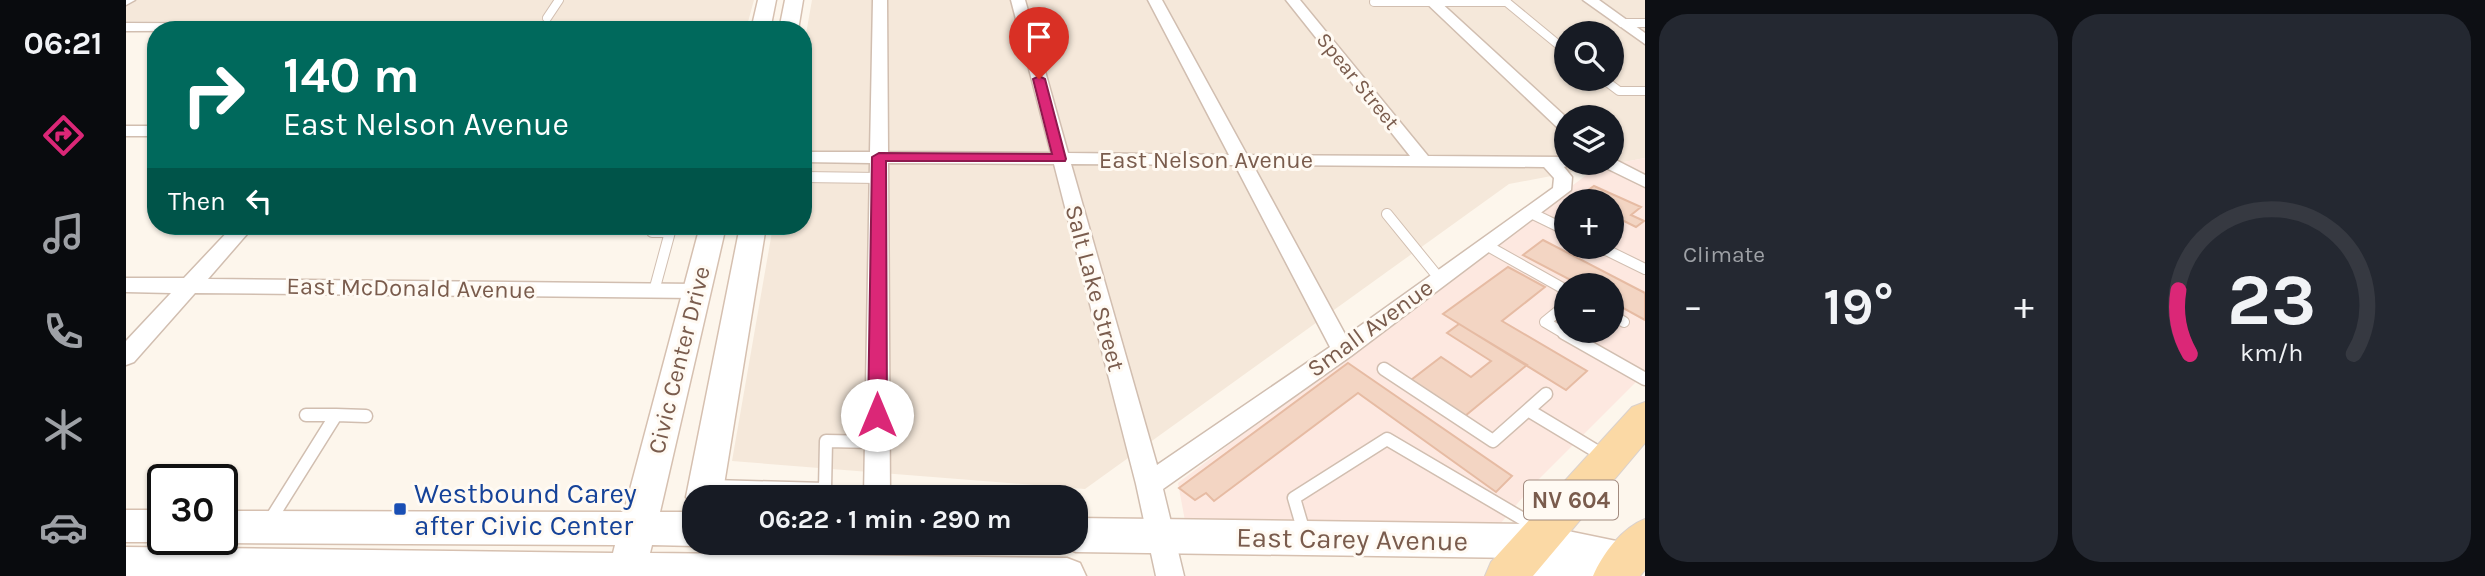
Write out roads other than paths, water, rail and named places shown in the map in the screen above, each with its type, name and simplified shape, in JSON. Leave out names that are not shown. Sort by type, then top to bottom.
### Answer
[{"type":"main road","points":[[762,21],[767,0]]},
{"type":"main road","name":"Civic Center Drive","points":[[626,574],[711,235]]},
{"type":"main road","name":"Civic Center Drive","points":[[706,485],[751,235]]},
{"type":"main road","name":"NV 604","points":[[1506,576],[1645,417]]},
{"type":"main road","points":[[126,526],[147,526]]},
{"type":"main road","points":[[238,527],[682,529]]},
{"type":"main road","name":"East Carey Avenue","points":[[1088,535],[1306,538],[1532,549],[1632,559]]},
{"type":"main road","points":[[126,565],[626,574],[691,564],[953,575],[1067,576]]},
{"type":"street","points":[[877,485],[880,0]]},
{"type":"street","name":"Salt Lake Street","points":[[1018,0],[1149,484],[1170,576]]},
{"type":"street","points":[[1155,0],[1343,349]]},
{"type":"street","name":"Spear Street","points":[[1293,0],[1423,161]]},
{"type":"street","points":[[1590,0],[1619,21]]},
{"type":"street","points":[[1431,1],[1554,115]]},
{"type":"street","points":[[1624,24],[1645,40]]},
{"type":"street","points":[[126,27],[147,27]]},
{"type":"street","points":[[126,131],[147,131]]},
{"type":"street","name":"East Nelson Avenue","points":[[812,157],[1554,162]]},
{"type":"street","points":[[1624,171],[1645,182]]},
{"type":"street","name":"Small Avenue","points":[[1149,484],[1343,349],[1562,190],[1562,175]]},
{"type":"street","points":[[126,356],[236,235]]},
{"type":"street","name":"East McDonald Avenue","points":[[126,285],[696,291]]},
{"type":"lane","points":[[547,18],[559,0]]},
{"type":"lane","points":[[1374,2],[1505,1],[1554,41]]},
{"type":"lane","points":[[1624,23],[1645,23]]},
{"type":"lane","points":[[1624,91],[1645,91]]},
{"type":"lane","points":[[812,177],[878,178]]},
{"type":"lane","points":[[1531,213],[1554,224]]},
{"type":"lane","points":[[1387,214],[1439,278]]},
{"type":"lane","points":[[654,291],[669,235]]},
{"type":"lane","points":[[1486,245],[1554,283]]},
{"type":"lane","points":[[1624,259],[1645,269]]},
{"type":"lane","points":[[1554,315],[1545,322],[1554,327]]},
{"type":"lane","points":[[1582,343],[1645,379]]},
{"type":"lane","points":[[1384,369],[1493,441],[1546,394]]},
{"type":"lane","points":[[1528,410],[1608,458]]},
{"type":"lane","points":[[306,415],[366,416]]},
{"type":"lane","points":[[266,527],[336,415]]},
{"type":"lane","points":[[1306,538],[1294,498],[1387,439],[1532,549]]},
{"type":"lane","points":[[825,485],[826,441],[877,442]]},
{"type":"place","name":"Westbound Carey after Civic Center","points":[[400,509]]}]
